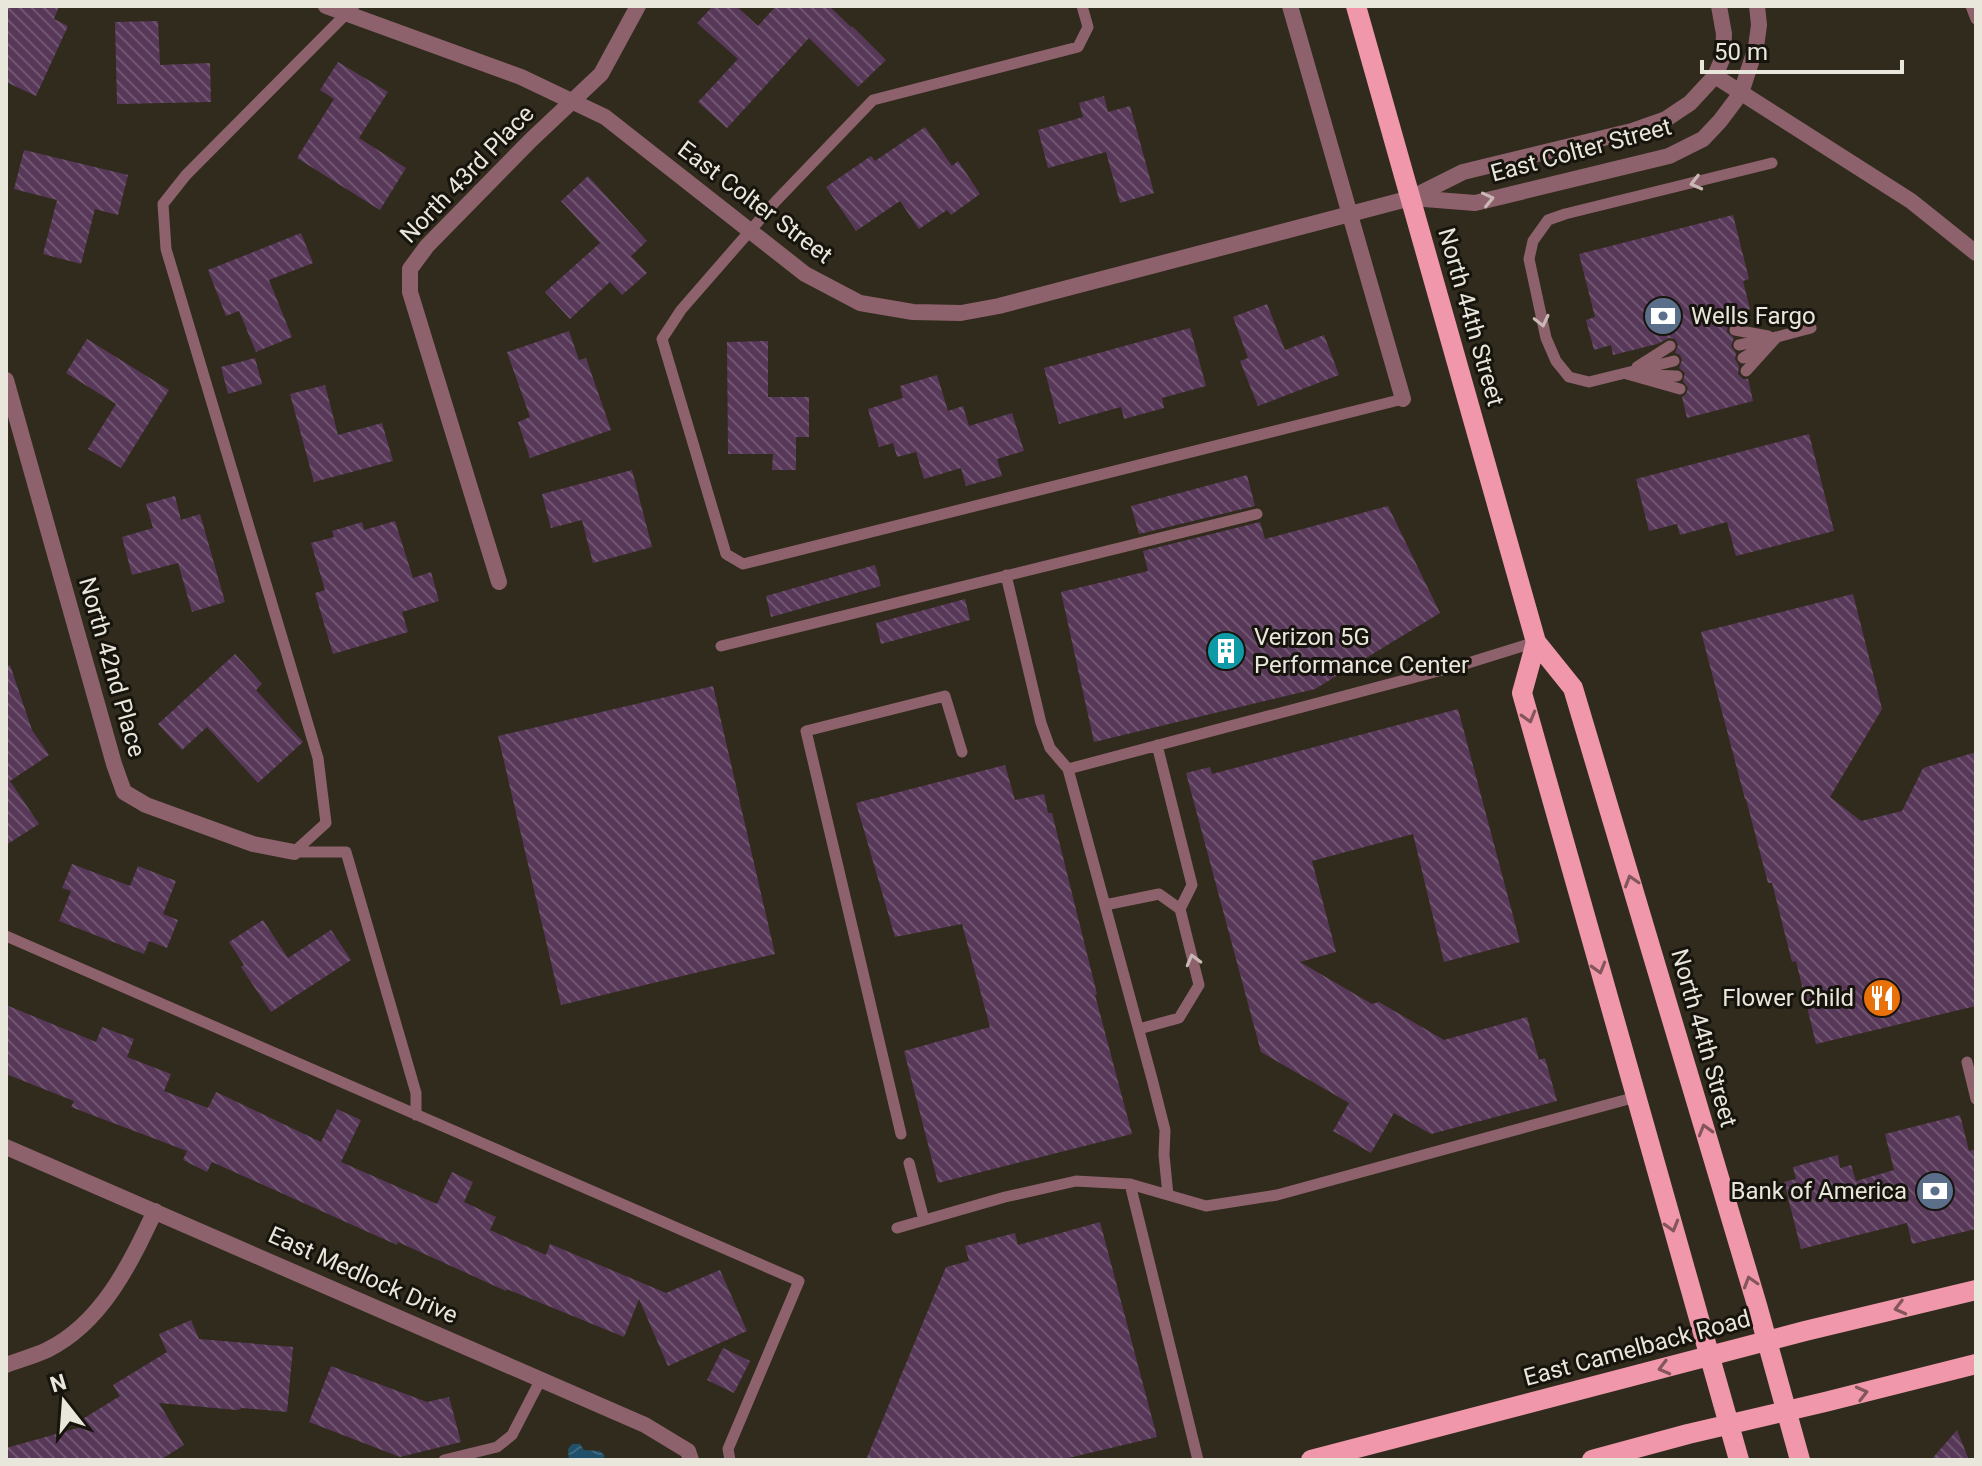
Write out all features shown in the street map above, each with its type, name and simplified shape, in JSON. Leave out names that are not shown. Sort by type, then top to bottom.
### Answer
[{"type":"main road","name":"North 44th Street","points":[[1356,6],[1536,642],[1573,688],[1800,1460]]},
{"type":"main road","points":[[1536,642],[1522,693],[1739,1460]]},
{"type":"main road","name":"East Camelback Road","points":[[1311,1460],[1976,1290]]},
{"type":"main road","points":[[1601,1459],[1729,1424],[1976,1364]]},
{"type":"street","name":"East Colter Street","points":[[326,6],[350,10],[521,77],[605,117],[805,274],[860,303],[913,312],[961,313],[999,306],[1411,198],[1463,172],[1632,131],[1666,119],[1690,103],[1715,76]]},
{"type":"street","name":"North 43rd Place","points":[[499,582],[410,292],[410,269],[427,246],[601,74],[638,6]]},
{"type":"street","points":[[1290,6],[1403,399]]},
{"type":"street","points":[[1719,6],[1724,34],[1723,57],[1715,76],[1911,201],[1976,253]]},
{"type":"street","name":"East Colter Street","points":[[1411,198],[1475,203],[1669,156],[1703,139],[1741,93],[1756,47],[1759,25],[1757,6]]},
{"type":"street","name":"North 42nd Place","points":[[6,380],[124,792],[146,805],[239,840],[294,852]]},
{"type":"street","name":"East Medlock Drive","points":[[6,1147],[645,1425],[688,1451],[691,1460]]},
{"type":"street","points":[[6,1365],[48,1350],[80,1328],[107,1298],[155,1211]]},
{"type":"lane","points":[[1082,6],[1088,27],[1078,47],[873,100],[776,201],[681,310],[662,339],[726,554],[743,564],[1403,399]]},
{"type":"lane","points":[[1971,6],[1976,19]]},
{"type":"lane","points":[[294,852],[326,823],[318,758],[166,249],[163,204],[186,175],[350,10]]},
{"type":"lane","points":[[1674,361],[1589,382],[1569,377],[1556,361],[1546,338],[1529,259],[1533,241],[1548,220],[1565,214],[1772,163]]},
{"type":"lane","points":[[1739,345],[1811,328]]},
{"type":"lane","points":[[1735,330],[1777,337]]},
{"type":"lane","points":[[1743,358],[1777,337]]},
{"type":"lane","points":[[1746,371],[1777,337]]},
{"type":"lane","points":[[1626,374],[1670,346]]},
{"type":"lane","points":[[1626,374],[1677,376]]},
{"type":"lane","points":[[1626,374],[1680,389]]},
{"type":"lane","points":[[721,646],[1257,514]]},
{"type":"lane","points":[[1006,575],[1041,723],[1050,748],[1068,769],[1139,1029],[1165,1130],[1168,1195]]},
{"type":"lane","points":[[1068,769],[1450,668],[1536,642]]},
{"type":"lane","points":[[901,1134],[806,731],[945,696],[962,752]]},
{"type":"lane","points":[[1157,745],[1192,885],[1180,909]]},
{"type":"lane","points":[[294,852],[346,852],[416,1093],[416,1115]]},
{"type":"lane","points":[[1105,905],[1159,894],[1180,909],[1199,985],[1179,1018],[1139,1029]]},
{"type":"lane","points":[[6,936],[799,1281],[728,1449],[730,1460]]},
{"type":"lane","points":[[1967,1062],[1976,1099]]},
{"type":"lane","points":[[897,1228],[1005,1197],[1076,1181],[1130,1184],[1206,1206],[1277,1195],[1636,1097]]},
{"type":"lane","points":[[909,1163],[924,1220]]},
{"type":"lane","points":[[1130,1184],[1198,1460]]},
{"type":"lane","points":[[444,1460],[497,1447],[512,1435],[541,1379]]},
{"type":"water","points":[[572,1444],[580,1444],[584,1450],[600,1451],[605,1456],[601,1460],[569,1460],[568,1449]]},
{"type":"building","points":[[6,6],[59,6],[54,19],[68,26],[36,96],[6,82]]},
{"type":"building","points":[[713,6],[736,6],[758,26],[776,6],[829,6],[886,60],[858,87],[809,38],[727,128],[698,102],[738,59],[697,23]]},
{"type":"building","points":[[158,21],[160,65],[210,63],[211,102],[117,104],[115,22]]},
{"type":"building","points":[[338,62],[388,92],[359,138],[406,168],[380,210],[297,158],[334,99],[320,90]]},
{"type":"building","points":[[1104,96],[1108,112],[1130,106],[1154,193],[1120,203],[1106,152],[1048,168],[1038,130],[1083,117],[1079,103]]},
{"type":"building","points":[[925,127],[952,166],[958,161],[980,194],[951,215],[947,210],[919,229],[900,201],[856,231],[826,187],[871,156],[875,161]]},
{"type":"building","points":[[24,150],[128,175],[118,215],[95,209],[81,264],[43,254],[57,200],[14,189]]},
{"type":"building","points":[[588,176],[647,241],[631,256],[647,273],[622,295],[610,282],[570,319],[545,292],[600,243],[561,201]]},
{"type":"building","name":"Wells Fargo","points":[[1733,215],[1749,279],[1743,281],[1750,309],[1732,314],[1734,322],[1728,325],[1727,332],[1734,338],[1731,346],[1736,353],[1738,374],[1748,379],[1753,401],[1687,418],[1682,397],[1688,388],[1683,381],[1685,373],[1679,368],[1682,360],[1675,353],[1678,345],[1675,339],[1669,338],[1613,355],[1611,345],[1594,350],[1586,320],[1595,317],[1579,254]]},
{"type":"building","points":[[301,233],[313,263],[269,280],[292,337],[256,352],[239,311],[226,316],[208,270]]},
{"type":"building","points":[[1267,304],[1285,350],[1324,335],[1339,375],[1258,406],[1240,361],[1248,358],[1233,317]]},
{"type":"building","points":[[1190,328],[1206,386],[1162,398],[1164,408],[1124,419],[1121,407],[1059,424],[1044,368]]},
{"type":"building","points":[[569,331],[579,360],[586,358],[611,430],[530,458],[518,422],[530,417],[507,352]]},
{"type":"building","points":[[87,339],[169,390],[121,468],[88,449],[116,404],[66,373]]},
{"type":"building","points":[[768,341],[768,397],[809,397],[809,437],[796,437],[796,470],[772,470],[773,454],[728,454],[727,342]]},
{"type":"building","points":[[255,358],[262,384],[228,394],[221,367]]},
{"type":"building","points":[[937,375],[948,411],[963,406],[969,426],[1012,413],[1024,451],[997,459],[1002,476],[966,486],[961,468],[924,479],[916,452],[897,457],[893,443],[879,447],[868,409],[903,398],[900,386]]},
{"type":"building","points":[[325,385],[338,435],[382,423],[393,461],[314,482],[290,394]]},
{"type":"building","points":[[1809,434],[1834,531],[1736,556],[1727,522],[1680,535],[1677,524],[1649,531],[1636,479]]},
{"type":"building","points":[[632,470],[652,547],[593,563],[582,520],[551,528],[542,494]]},
{"type":"building","points":[[1247,475],[1255,506],[1139,534],[1131,506]]},
{"type":"building","points":[[175,496],[181,520],[200,514],[225,602],[192,612],[178,563],[132,575],[122,537],[153,528],[146,504]]},
{"type":"building","name":"Verizon 5G Performance Center","points":[[1388,506],[1440,613],[1315,689],[1094,742],[1061,592],[1148,571],[1143,551],[1260,522],[1265,539]]},
{"type":"building","points":[[395,521],[413,578],[431,572],[439,601],[402,612],[408,632],[333,654],[315,593],[325,590],[311,543],[334,537],[332,531],[362,522],[364,530]]},
{"type":"building","points":[[875,565],[881,586],[771,617],[766,596]]},
{"type":"building","points":[[1853,594],[1882,709],[1830,797],[1861,821],[1902,811],[1923,768],[1976,752],[1976,1006],[1816,1044],[1796,961],[1792,962],[1772,883],[1768,883],[1701,632]]},
{"type":"building","points":[[965,599],[970,620],[881,644],[876,623]]},
{"type":"building","points":[[235,654],[262,684],[256,690],[303,742],[258,783],[207,727],[182,750],[158,724]]},
{"type":"building","points":[[10,665],[32,730],[49,755],[10,781],[39,824],[6,845],[6,666]]},
{"type":"building","points":[[713,686],[775,954],[561,1005],[498,736]]},
{"type":"building","points":[[1458,709],[1520,942],[1444,962],[1413,834],[1312,861],[1336,952],[1300,962],[1372,1004],[1379,1002],[1444,1040],[1527,1017],[1539,1060],[1545,1058],[1557,1101],[1431,1134],[1394,1113],[1371,1153],[1333,1131],[1349,1103],[1261,1052],[1186,773],[1210,767],[1212,774]]},
{"type":"building","points":[[1005,765],[1015,800],[1044,794],[1048,813],[1052,813],[1132,1134],[938,1183],[904,1051],[990,1027],[962,924],[895,937],[856,803]]},
{"type":"building","points":[[72,864],[130,886],[138,866],[176,881],[163,914],[178,920],[167,948],[149,941],[144,954],[59,921],[71,891],[62,888]]},
{"type":"building","points":[[263,920],[288,958],[331,930],[351,960],[271,1012],[241,967],[244,965],[229,942]]},
{"type":"building","points":[[6,1005],[96,1042],[102,1027],[134,1039],[127,1057],[171,1074],[164,1091],[208,1108],[216,1092],[321,1142],[337,1109],[361,1120],[341,1162],[437,1204],[452,1172],[473,1182],[464,1202],[496,1217],[490,1230],[546,1255],[550,1244],[666,1293],[720,1270],[747,1331],[668,1366],[639,1299],[624,1337],[506,1291],[398,1242],[397,1245],[212,1162],[207,1172],[183,1160],[187,1151],[71,1107],[74,1101],[6,1074]]},
{"type":"building","points":[[1960,1115],[1969,1151],[1976,1149],[1976,1229],[1912,1244],[1907,1223],[1801,1249],[1784,1182],[1796,1179],[1793,1167],[1838,1155],[1840,1168],[1851,1165],[1856,1181],[1894,1170],[1885,1134]]},
{"type":"building","points":[[1100,1222],[1157,1437],[1060,1460],[866,1460],[946,1267],[969,1261],[965,1246],[1015,1233],[1018,1245]]},
{"type":"building","points":[[191,1320],[199,1339],[293,1347],[287,1412],[159,1403],[184,1445],[160,1460],[6,1460],[6,1448],[85,1426],[81,1420],[120,1396],[113,1385],[167,1352],[159,1334]]},
{"type":"building","points":[[723,1348],[750,1361],[734,1393],[707,1380]]},
{"type":"building","points":[[331,1366],[427,1402],[449,1397],[461,1442],[400,1457],[309,1422]]},
{"type":"building","points":[[1957,1430],[1969,1460],[1931,1460]]},
{"type":"place","name":"Wells Fargo","points":[[1663,316]]},
{"type":"place","name":"Verizon 5G Performance Center","points":[[1226,651]]},
{"type":"place","name":"Flower Child","points":[[1882,998]]},
{"type":"place","name":"Bank of America","points":[[1935,1191]]}]
